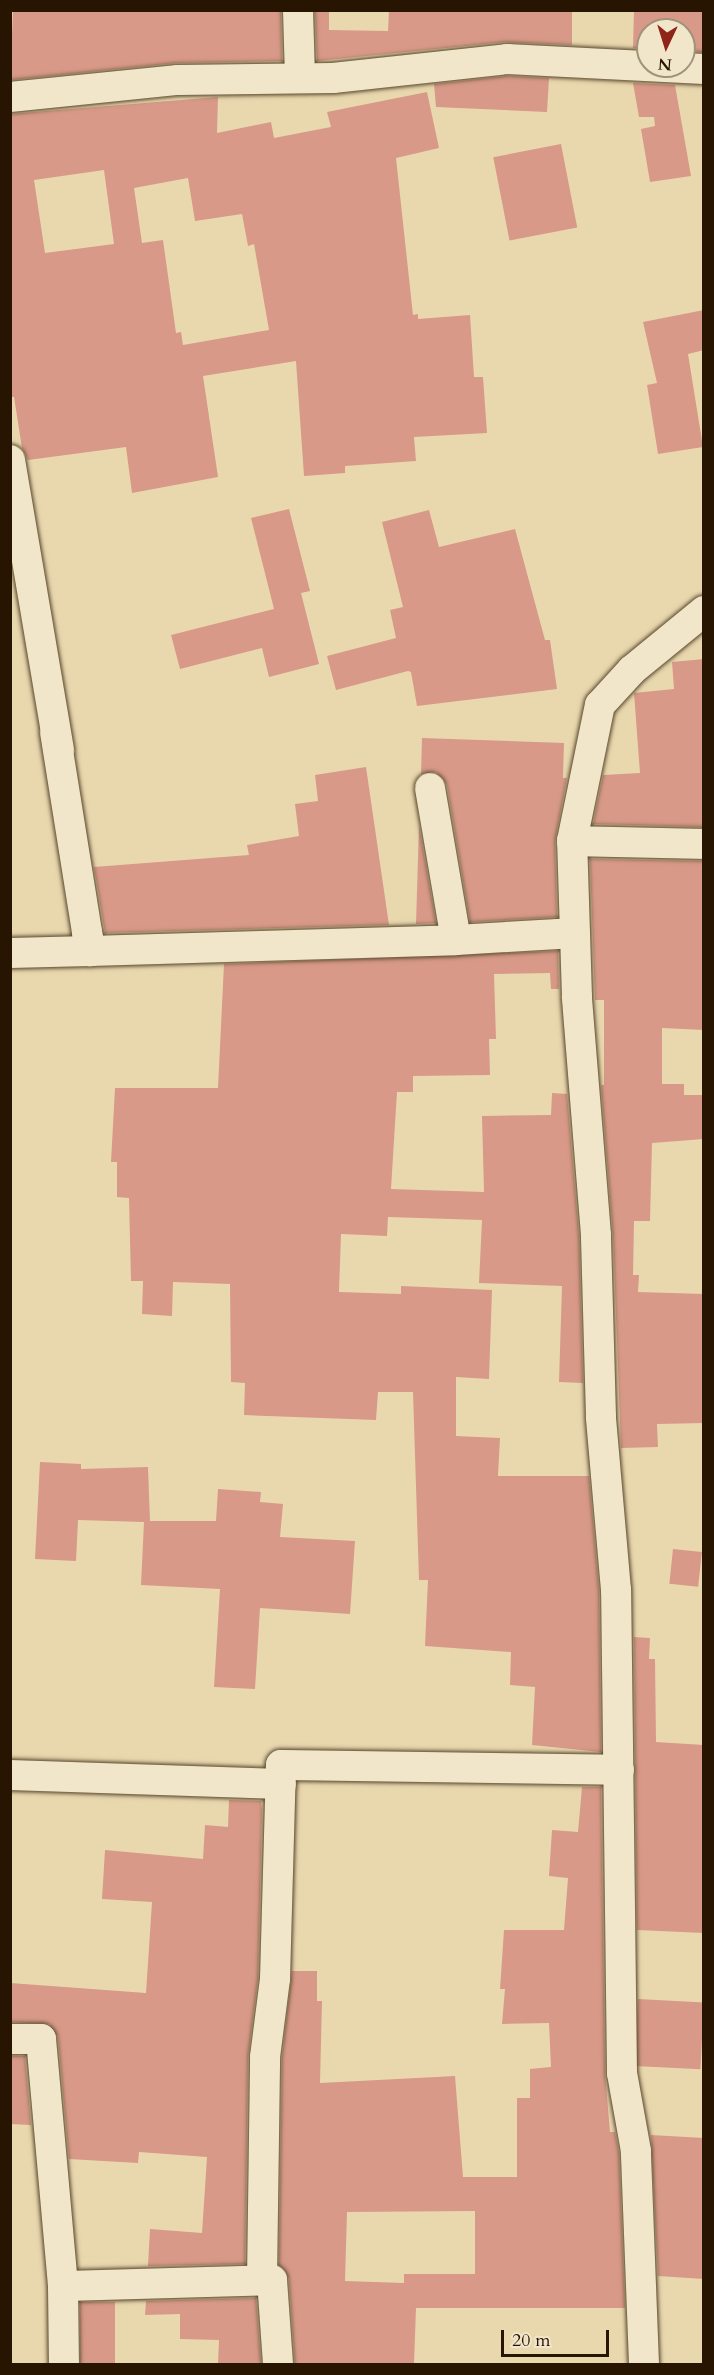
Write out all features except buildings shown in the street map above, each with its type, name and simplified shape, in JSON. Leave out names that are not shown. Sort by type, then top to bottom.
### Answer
[{"type":"street","points":[[298,10],[300,76]]},
{"type":"street","points":[[10,97],[178,80],[300,76],[333,78],[507,59],[704,69]]},
{"type":"street","points":[[12,472],[90,951]]},
{"type":"street","points":[[644,2364],[636,2151],[622,2073],[616,1590],[601,1417],[597,1235],[575,933],[572,841],[600,705],[632,670],[704,611]]},
{"type":"street","points":[[55,732],[90,951]]},
{"type":"street","points":[[430,788],[456,940]]},
{"type":"street","points":[[572,841],[704,844]]},
{"type":"street","points":[[10,953],[456,940],[575,933]]},
{"type":"street","points":[[262,2280],[265,2057],[275,1980],[282,1765],[619,1770]]},
{"type":"street","points":[[10,1775],[281,1784]]},
{"type":"street","points":[[10,2039],[41,2039],[63,2286],[64,2364]]},
{"type":"street","points":[[63,2286],[272,2280],[278,2364]]}]
